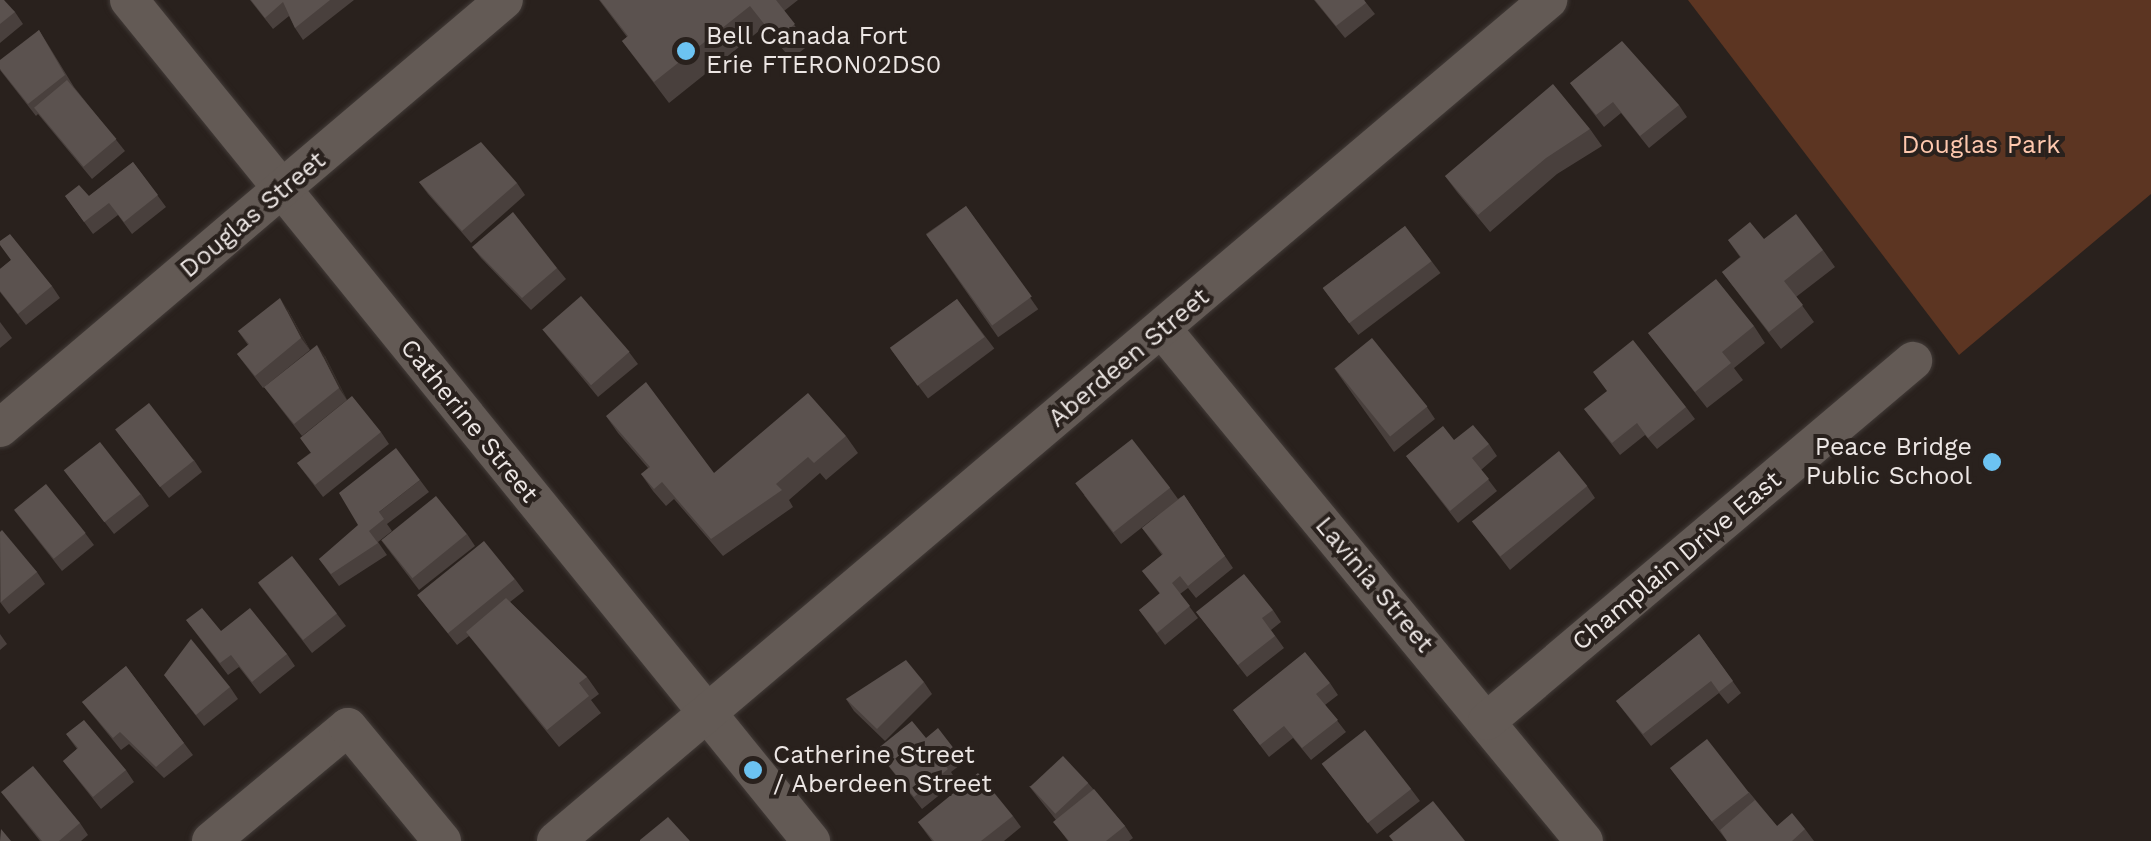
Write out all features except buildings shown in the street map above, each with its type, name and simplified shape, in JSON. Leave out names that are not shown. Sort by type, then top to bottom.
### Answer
[{"type":"street","name":"Catherine Street","points":[[129,0],[280,192],[811,841]]},
{"type":"street","name":"Douglas Street","points":[[0,428],[504,0]]},
{"type":"street","name":"Aberdeen Street","points":[[556,841],[1548,0]]},
{"type":"street","name":"Lavinia Street","points":[[1163,330],[1584,841]]},
{"type":"street","name":"Champlain Drive East","points":[[1487,722],[1913,361]]},
{"type":"street","points":[[211,841],[348,726],[442,841]]},
{"type":"green space","name":"Douglas Park","points":[[1688,0],[2151,0],[2151,194],[1959,355]]},
{"type":"place","name":"Bell Canada Fort Erie FTERON02DS0","points":[[686,51]]},
{"type":"place","name":"Peace Bridge Public School","points":[[1992,462]]},
{"type":"place","name":"Catherine Street / Aberdeen Street","points":[[753,770]]}]
